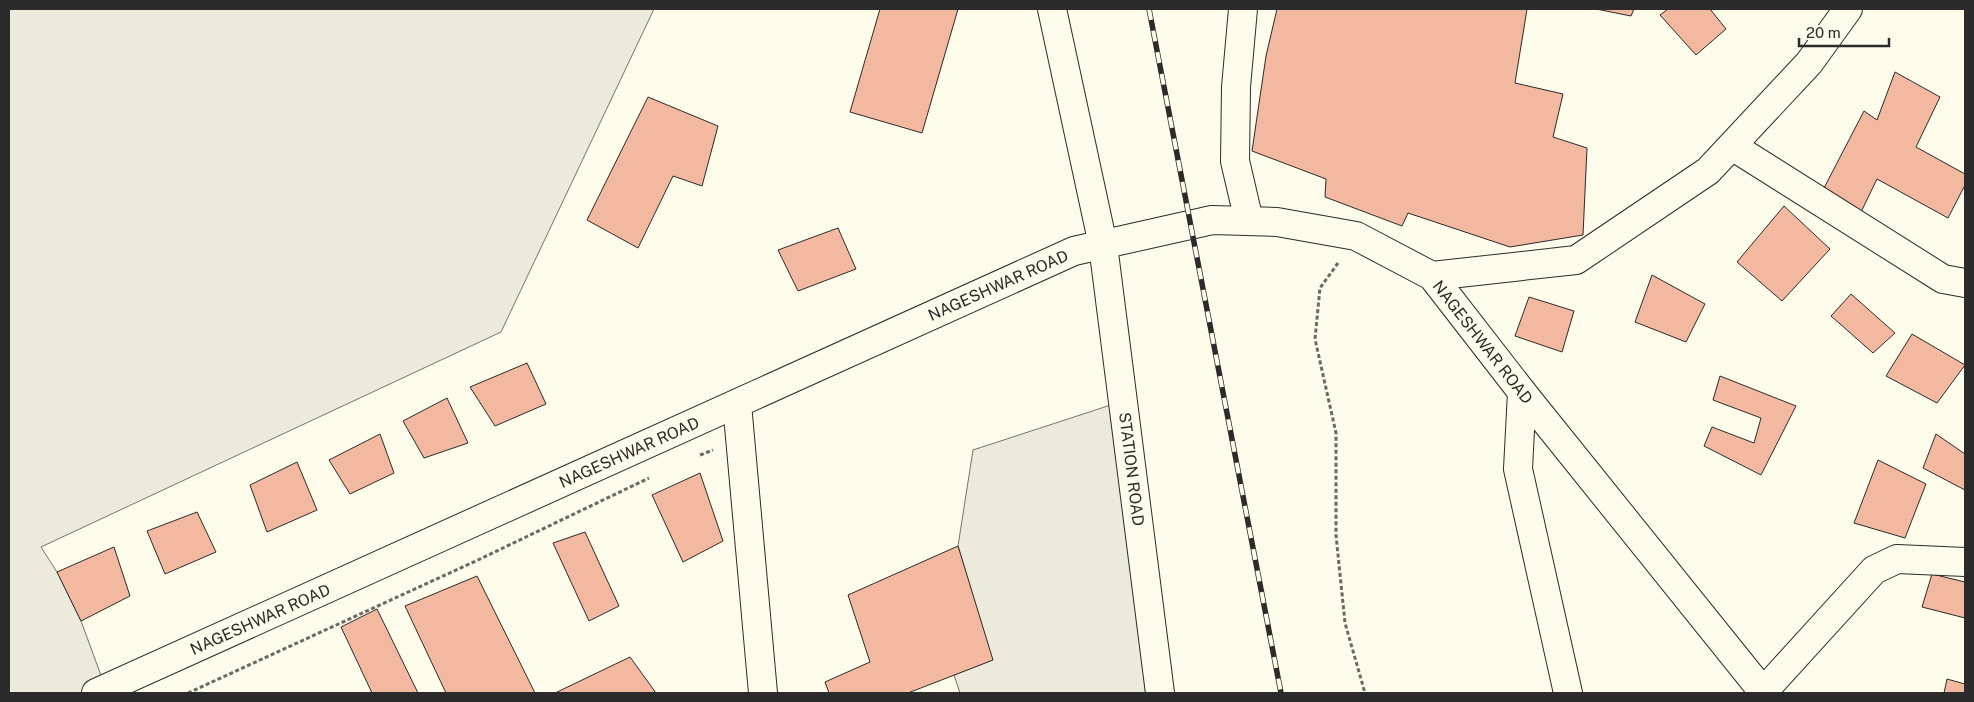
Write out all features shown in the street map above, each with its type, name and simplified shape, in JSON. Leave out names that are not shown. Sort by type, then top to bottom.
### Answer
[{"type":"main road","name":"STATION ROAD","points":[[1052,9],[1103,245],[1160,693]]},
{"type":"main road","points":[[1243,9],[1236,87],[1235,162],[1249,221]]},
{"type":"main road","points":[[1432,276],[1576,260],[1708,172],[1809,63],[1848,9]]},
{"type":"main road","points":[[1732,146],[1943,279],[1965,283]]},
{"type":"main road","name":"NAGESHWAR ROAD","points":[[96,693],[1074,251],[1212,220],[1277,222],[1356,236],[1432,276],[1522,392],[1763,693]]},
{"type":"main road","points":[[1522,392],[1518,469],[1568,693]]},
{"type":"main road","points":[[737,404],[763,693]]},
{"type":"main road","points":[[1763,693],[1874,570],[1897,559],[1965,562]]},
{"type":"path","points":[[1356,236],[1320,288],[1315,339],[1336,433],[1336,535],[1345,623],[1365,693]]},
{"type":"path","points":[[694,457],[740,439]]},
{"type":"path","points":[[188,693],[478,560],[658,474]]},
{"type":"shaded area","points":[[9,9],[654,9],[501,332],[41,547],[57,572],[81,621],[106,689],[96,693],[9,693]]},
{"type":"shaded area","points":[[1123,401],[1160,693],[960,693],[954,675],[992,660],[958,546],[973,450]]},
{"type":"building","points":[[880,9],[958,9],[922,133],[850,112]]},
{"type":"building","points":[[1277,9],[1527,9],[1515,83],[1563,94],[1553,137],[1587,148],[1583,235],[1510,247],[1408,213],[1402,226],[1325,197],[1326,179],[1252,151],[1266,56]]},
{"type":"building","points":[[1596,9],[1634,9],[1631,16]]},
{"type":"building","points":[[1668,9],[1710,9],[1726,29],[1696,55],[1660,15]]},
{"type":"building","points":[[1895,72],[1940,97],[1916,147],[1965,174],[1965,185],[1948,218],[1877,179],[1861,212],[1824,188],[1864,111],[1877,120]]},
{"type":"building","points":[[648,97],[718,126],[702,186],[673,176],[638,248],[587,220]]},
{"type":"building","points":[[1784,206],[1830,249],[1782,301],[1737,262]]},
{"type":"building","points":[[838,228],[856,269],[798,291],[778,250]]},
{"type":"building","points":[[1652,275],[1705,304],[1686,342],[1635,322]]},
{"type":"building","points":[[1851,294],[1895,333],[1873,353],[1831,316]]},
{"type":"building","points":[[1529,297],[1574,311],[1562,352],[1515,336]]},
{"type":"building","points":[[1912,334],[1965,365],[1937,403],[1886,376]]},
{"type":"building","points":[[527,363],[546,404],[495,426],[470,387]]},
{"type":"building","points":[[1720,376],[1796,406],[1761,475],[1704,446],[1712,427],[1754,443],[1761,418],[1713,400]]},
{"type":"building","points":[[447,398],[468,443],[424,458],[403,421]]},
{"type":"building","points":[[380,434],[394,473],[350,494],[329,460]]},
{"type":"building","points":[[1936,434],[1965,454],[1965,490],[1923,468]]},
{"type":"building","points":[[1878,460],[1926,484],[1905,538],[1854,523]]},
{"type":"building","points":[[297,462],[317,510],[267,532],[250,485]]},
{"type":"building","points":[[700,473],[723,541],[683,562],[652,495]]},
{"type":"building","points":[[197,512],[216,552],[165,574],[147,531]]},
{"type":"building","points":[[585,532],[619,606],[589,621],[553,543]]},
{"type":"building","points":[[958,546],[993,660],[908,693],[829,693],[825,682],[870,662],[848,595]]},
{"type":"building","points":[[114,547],[130,596],[81,621],[57,572]]},
{"type":"building","points":[[1932,574],[1965,582],[1965,618],[1922,607]]},
{"type":"building","points":[[477,576],[535,693],[446,693],[405,606]]},
{"type":"building","points":[[377,609],[418,693],[372,693],[341,627]]},
{"type":"building","points":[[630,657],[656,693],[555,693]]},
{"type":"building","points":[[1947,679],[1965,684],[1965,693],[1944,693]]},
{"type":"railway","points":[[1149,9],[1281,693]]}]
